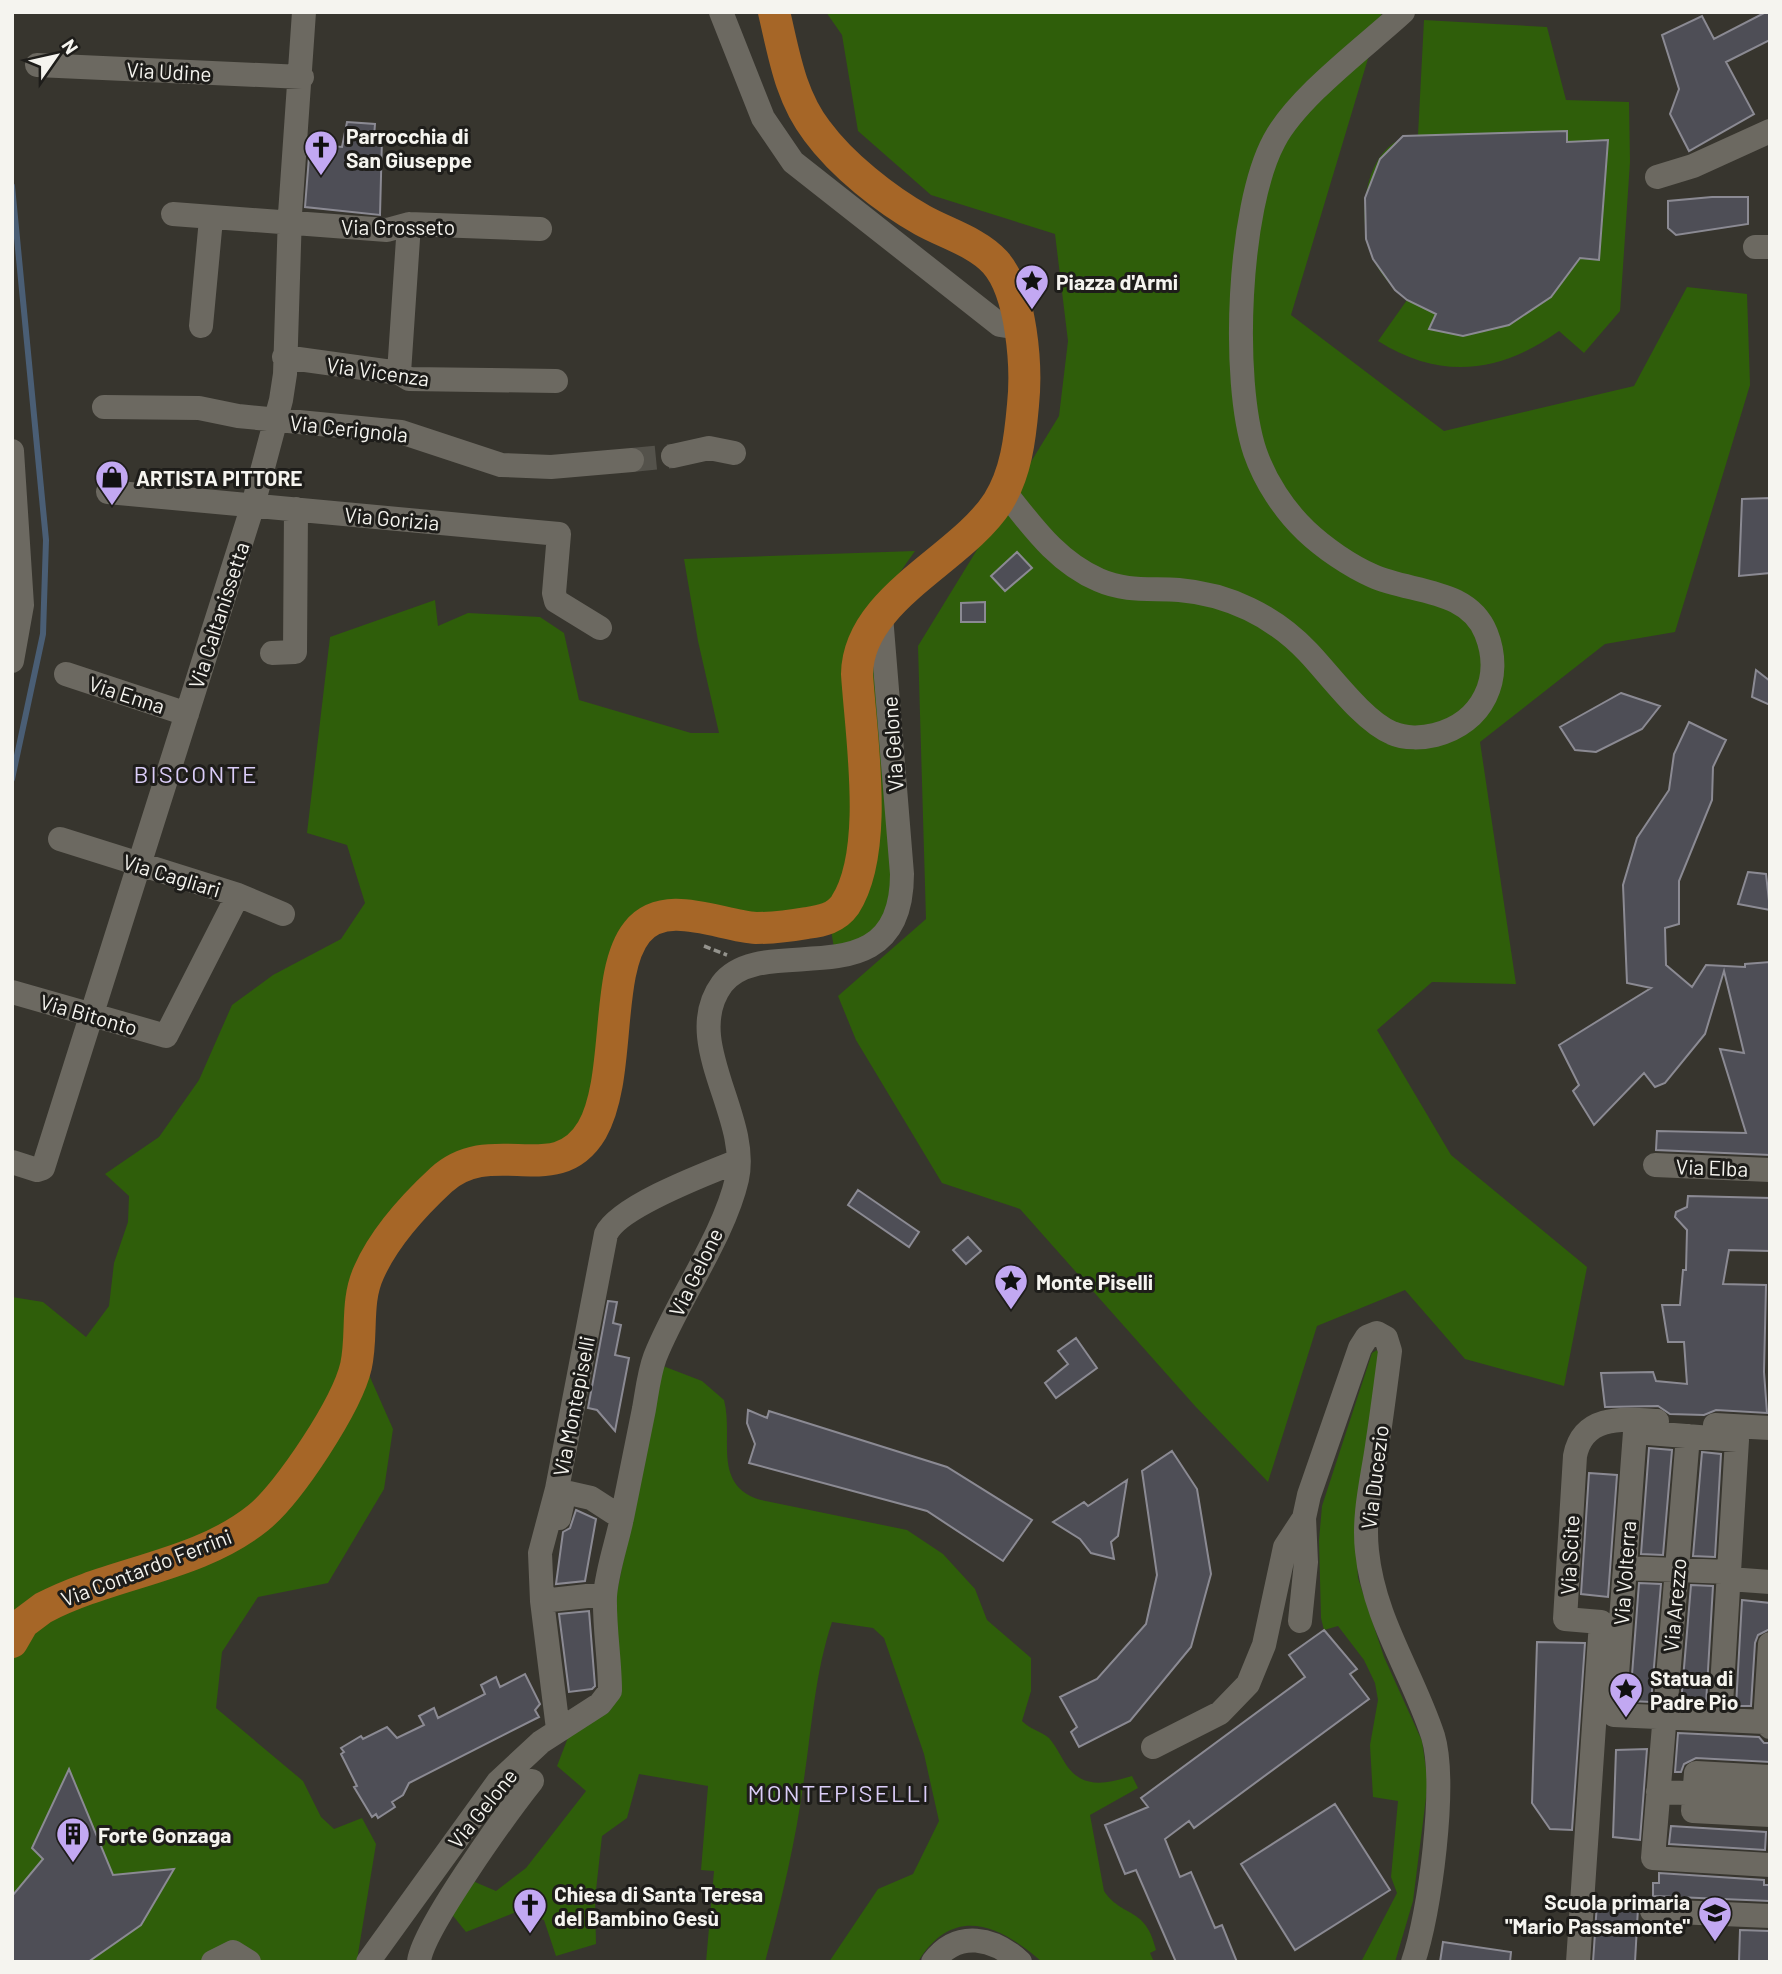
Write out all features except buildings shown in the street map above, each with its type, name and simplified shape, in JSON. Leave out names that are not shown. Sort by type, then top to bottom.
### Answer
[{"type":"main road","name":"Via Contardo Ferrini","points":[[12,1642],[23,1623],[43,1608],[222,1540],[259,1517],[287,1488],[353,1377],[365,1282],[381,1250],[399,1228],[435,1187],[457,1168],[486,1158],[537,1162],[562,1157],[573,1151],[591,1132],[605,1095],[626,954],[638,931],[645,925],[673,915],[744,926],[781,927],[827,919],[842,910],[854,883],[865,835],[857,659],[864,639],[881,616],[983,520],[1004,491],[1017,451],[1024,401],[1019,328],[1013,295],[995,262],[974,246],[898,204],[818,134],[802,108],[788,72],[774,12]]},
{"type":"street","name":"Via Caltanissetta","points":[[12,1162],[37,1170],[43,1168],[253,505],[276,420],[283,387],[285,358],[290,223],[302,77],[304,12]]},
{"type":"street","points":[[721,12],[763,118],[793,162],[1000,325],[1019,328]]},
{"type":"street","points":[[1004,491],[1053,550],[1078,570],[1123,588],[1177,590],[1224,598],[1282,627],[1367,714],[1393,734],[1424,738],[1457,729],[1482,705],[1494,668],[1485,629],[1476,615],[1461,603],[1445,596],[1373,576],[1306,531],[1265,475],[1254,450],[1245,408],[1244,254],[1252,205],[1265,161],[1274,141],[1296,111],[1403,12]]},
{"type":"street","name":"Via Udine","points":[[37,65],[302,77]]},
{"type":"street","points":[[1657,177],[1693,166],[1770,131]]},
{"type":"street","name":"Via Grosseto","points":[[173,214],[211,219],[387,230],[409,224],[540,229]]},
{"type":"street","points":[[201,326],[211,219]]},
{"type":"street","points":[[399,373],[409,224]]},
{"type":"street","name":"Via Vicenza","points":[[285,358],[399,373],[409,379],[555,381]]},
{"type":"street","name":"Via Cerignola","points":[[104,407],[199,408],[276,420],[401,432],[501,465],[551,467],[632,460]]},
{"type":"street","points":[[673,456],[709,448],[734,453]]},
{"type":"street","points":[[12,451],[22,604],[12,661]]},
{"type":"street","name":"Via Gorizia","points":[[108,492],[559,534],[554,593],[556,601],[600,628]]},
{"type":"street","points":[[272,653],[295,652],[296,509]]},
{"type":"street","name":"Via Gelone","points":[[368,1962],[499,1782],[558,1729],[600,1704],[610,1691],[605,1594],[653,1361],[726,1209],[737,1179],[734,1119],[710,1047],[711,1011],[723,984],[745,968],[758,964],[816,960],[853,952],[887,929],[900,904],[901,860],[881,616]]},
{"type":"street","name":"Via Enna","points":[[66,674],[187,714]]},
{"type":"street","name":"Via Cagliari","points":[[60,839],[238,895],[283,914]]},
{"type":"street","name":"Via Bitonto","points":[[12,992],[166,1036],[238,895]]},
{"type":"street","name":"Via Montepiselli","points":[[558,1729],[542,1601],[540,1553],[610,1226],[686,1182],[738,1161]]},
{"type":"street","name":"Via Elba","points":[[1655,1165],[1770,1170]]},
{"type":"street","name":"Via Ducezio","points":[[1300,1621],[1307,1552],[1304,1518],[1309,1495],[1360,1348],[1367,1336],[1382,1335],[1389,1344],[1390,1351],[1367,1513],[1367,1550],[1376,1604],[1425,1716],[1437,1761],[1431,1880],[1423,1929],[1413,1962]]},
{"type":"street","name":"Via Scite","points":[[1578,1962],[1601,1622],[1565,1619],[1578,1443],[1598,1424],[1620,1419],[1770,1428]]},
{"type":"street","name":"Via Volterra","points":[[1665,1717],[1614,1715],[1635,1432],[1688,1436]]},
{"type":"street","points":[[1688,1436],[1737,1440],[1720,1720]]},
{"type":"street","name":"Via Arezzo","points":[[1688,1436],[1653,1858],[1770,1865]]},
{"type":"street","points":[[540,1567],[550,1563],[564,1496],[569,1493],[591,1498],[622,1518]]},
{"type":"street","points":[[1153,1747],[1220,1713],[1248,1684],[1264,1645],[1285,1548],[1304,1518]]},
{"type":"street","points":[[1625,1568],[1677,1570],[1770,1582]]},
{"type":"street","points":[[542,1601],[605,1594]]},
{"type":"street","points":[[1665,1717],[1767,1724],[1770,1644]]},
{"type":"street","points":[[1770,1777],[1696,1773],[1693,1811],[1770,1815]]},
{"type":"street","points":[[419,1962],[429,1933],[513,1805],[532,1781]]},
{"type":"street","points":[[1658,1792],[1770,1796]]},
{"type":"street","points":[[1652,1911],[1770,1916]]},
{"type":"street","points":[[933,1962],[951,1946],[975,1940],[992,1942],[1020,1962]]},
{"type":"street","points":[[213,1962],[233,1952],[249,1962]]},
{"type":"green space","points":[[826,12],[1382,12],[1291,315],[1444,431],[1634,386],[1687,287],[1747,294],[1750,385],[1675,632],[1605,644],[1480,742],[1516,984],[1432,982],[1377,1030],[1451,1155],[1587,1267],[1564,1386],[1465,1359],[1405,1290],[1317,1326],[1268,1482],[1195,1406],[1020,1209],[942,1183],[856,1040],[838,996],[926,919],[918,646],[1059,416],[1068,341],[1055,234],[931,195],[858,131],[842,35]]},
{"type":"green space","points":[[1424,20],[1547,27],[1566,100],[1629,102],[1630,162],[1620,311],[1584,353],[1559,331],[1515,356],[1493,363],[1470,367],[1448,366],[1401,354],[1378,341],[1407,300],[1387,281],[1373,258],[1365,223],[1365,203],[1375,165],[1386,150],[1400,140],[1418,135]]},
{"type":"green space","points":[[915,551],[867,619],[856,800],[840,899],[781,917],[755,915],[687,902],[654,905],[637,912],[595,1101],[567,1139],[398,1209],[362,1359],[393,1429],[384,1489],[328,1583],[258,1597],[222,1652],[216,1708],[303,1781],[321,1817],[334,1829],[362,1818],[376,1844],[357,1960],[12,1962],[12,1297],[43,1302],[86,1337],[109,1306],[114,1263],[128,1222],[129,1196],[105,1174],[159,1137],[199,1080],[232,1005],[273,975],[341,939],[365,903],[347,845],[307,833],[330,637],[435,600],[438,626],[468,613],[540,617],[564,633],[579,700],[691,733],[719,733],[698,641],[684,559]]},
{"type":"green space","points":[[875,642],[892,874],[890,891],[888,904],[879,923],[863,937],[834,948],[831,930],[843,924]]},
{"type":"green space","points":[[1377,1350],[1379,1354],[1356,1544],[1358,1578],[1384,1657],[1422,1741],[1428,1782],[1413,1901],[1395,1962],[1361,1962],[1397,1893],[1391,1877],[1398,1801],[1373,1797],[1370,1745],[1378,1700],[1375,1683],[1364,1660],[1338,1626],[1324,1630],[1321,1618],[1319,1540],[1322,1506],[1372,1353]]},
{"type":"green space","points":[[663,1366],[702,1381],[724,1400],[730,1472],[745,1493],[761,1500],[907,1530],[943,1554],[975,1589],[987,1620],[1031,1658],[1031,1691],[1022,1721],[1049,1738],[1067,1766],[1081,1779],[1097,1783],[1132,1776],[1138,1788],[1090,1815],[1104,1891],[1146,1926],[1156,1950],[1150,1953],[1154,1962],[1042,1962],[1010,1939],[978,1926],[947,1932],[932,1944],[918,1962],[829,1962],[878,1889],[913,1874],[939,1821],[924,1754],[884,1638],[873,1628],[832,1622],[818,1680],[792,1848],[765,1962],[706,1962],[714,1871],[701,1870],[708,1786],[639,1774],[627,1818],[602,1836],[595,1899],[596,1944],[556,1956],[544,1920],[516,1912],[466,1932],[450,1912],[468,1879],[496,1891],[526,1868],[586,1791],[557,1766],[569,1735],[609,1712],[620,1696],[616,1597]]},
{"type":"waterway","points":[[12,186],[46,540],[43,634],[12,779]]},
{"type":"tunnel","points":[[632,460],[673,456]]},
{"type":"place","name":"Parrocchia di San Giuseppe","points":[[321,177]]},
{"type":"place","name":"Piazza d'Armi","points":[[1032,311]]},
{"type":"place","name":"ARTISTA PITTORE","points":[[112,507]]},
{"type":"place","name":"Monte Piselli","points":[[1011,1311]]},
{"type":"place","name":"Statua di Padre Pio","points":[[1626,1719]]},
{"type":"place","name":"Forte Gonzaga","points":[[73,1864]]},
{"type":"place","name":"Chiesa di Santa Teresa del Bambino Gesù","points":[[530,1935]]},
{"type":"place","name":"Scuola primaria \"Mario Passamonte\"","points":[[1715,1943]]},
{"type":"district","name":"BISCONTE","points":[[196,773]]},
{"type":"district","name":"MONTEPISELLI","points":[[839,1792]]}]
